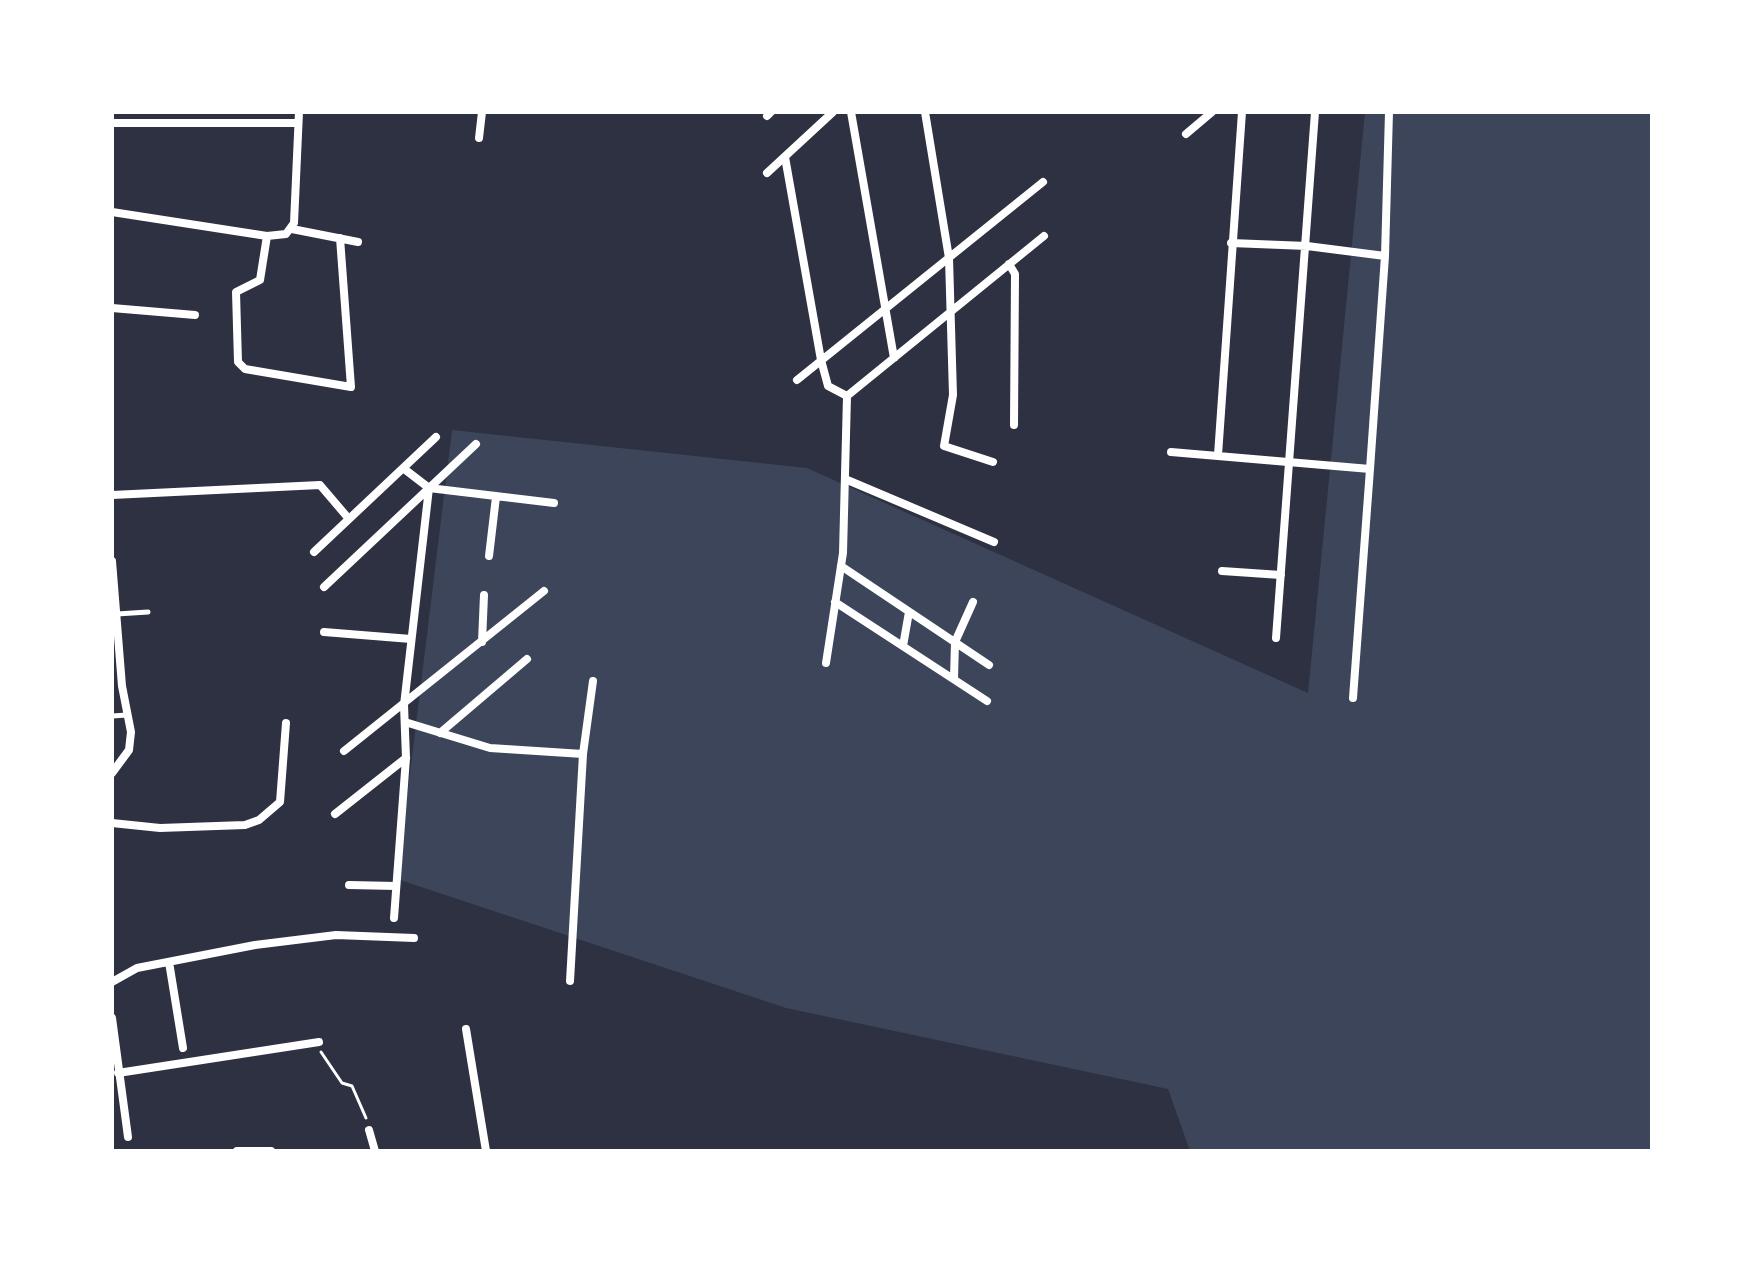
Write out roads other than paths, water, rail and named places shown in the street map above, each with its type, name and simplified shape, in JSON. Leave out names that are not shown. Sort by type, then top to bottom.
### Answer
[{"type":"street","points":[[292,229],[299,112]]},
{"type":"street","points":[[479,138],[482,112]]},
{"type":"street","points":[[767,173],[833,112]]},
{"type":"street","points":[[851,112],[894,358]]},
{"type":"street","points":[[925,112],[949,258],[948,314],[953,395],[944,446],[993,462]]},
{"type":"street","points":[[1186,134],[1212,112]]},
{"type":"street","points":[[1218,455],[1242,112]]},
{"type":"street","points":[[1276,638],[1315,112]]},
{"type":"street","points":[[1353,698],[1385,256],[1389,112]]},
{"type":"street","points":[[112,123],[298,123]]},
{"type":"street","points":[[785,157],[821,360],[828,386],[847,396]]},
{"type":"street","points":[[797,380],[1043,182]]},
{"type":"street","points":[[112,212],[267,236],[281,236],[292,229],[358,242]]},
{"type":"street","points":[[267,236],[260,280],[236,292],[238,362],[245,369],[351,387],[340,238]]},
{"type":"street","points":[[826,663],[841,566],[847,396],[1044,236]]},
{"type":"street","points":[[1231,243],[1307,246],[1385,256]]},
{"type":"street","points":[[1009,264],[1015,274],[1014,425]]},
{"type":"street","points":[[112,308],[195,315]]},
{"type":"street","points":[[314,552],[436,437]]},
{"type":"street","points":[[324,587],[476,444]]},
{"type":"street","points":[[1171,452],[1370,469]]},
{"type":"street","points":[[403,468],[429,488],[554,503]]},
{"type":"street","points":[[845,479],[994,542]]},
{"type":"street","points":[[112,495],[320,485],[349,519]]},
{"type":"street","points":[[394,918],[406,758],[404,705],[429,488]]},
{"type":"street","points":[[489,556],[496,497]]},
{"type":"street","points":[[112,561],[113,614],[131,732],[129,750],[112,773]]},
{"type":"street","points":[[841,566],[989,665]]},
{"type":"street","points":[[1222,571],[1281,575]]},
{"type":"street","points":[[344,751],[544,591]]},
{"type":"street","points":[[482,642],[484,595]]},
{"type":"street","points":[[835,602],[987,701]]},
{"type":"street","points":[[954,679],[955,642],[973,602]]},
{"type":"street","points":[[903,646],[909,612]]},
{"type":"street","points":[[324,632],[411,639]]},
{"type":"street","points":[[440,733],[527,659]]},
{"type":"street","points":[[570,981],[583,754],[593,681]]},
{"type":"street","points":[[405,722],[490,748],[583,754]]},
{"type":"street","points":[[112,823],[160,828],[245,825],[259,820],[280,802],[286,723]]},
{"type":"street","points":[[335,814],[406,758]]},
{"type":"street","points":[[349,885],[396,886]]},
{"type":"street","points":[[112,982],[137,968],[255,945],[336,935],[414,938]]},
{"type":"street","points":[[169,962],[183,1048]]},
{"type":"street","points":[[112,1018],[128,1137]]},
{"type":"street","points":[[466,1029],[486,1151]]},
{"type":"street","points":[[118,1073],[319,1042]]},
{"type":"street","points":[[369,1130],[375,1151]]},
{"type":"street","points":[[237,1151],[271,1151]]},
{"type":"lane","points":[[113,614],[148,612]]},
{"type":"lane","points":[[112,716],[127,715]]}]
